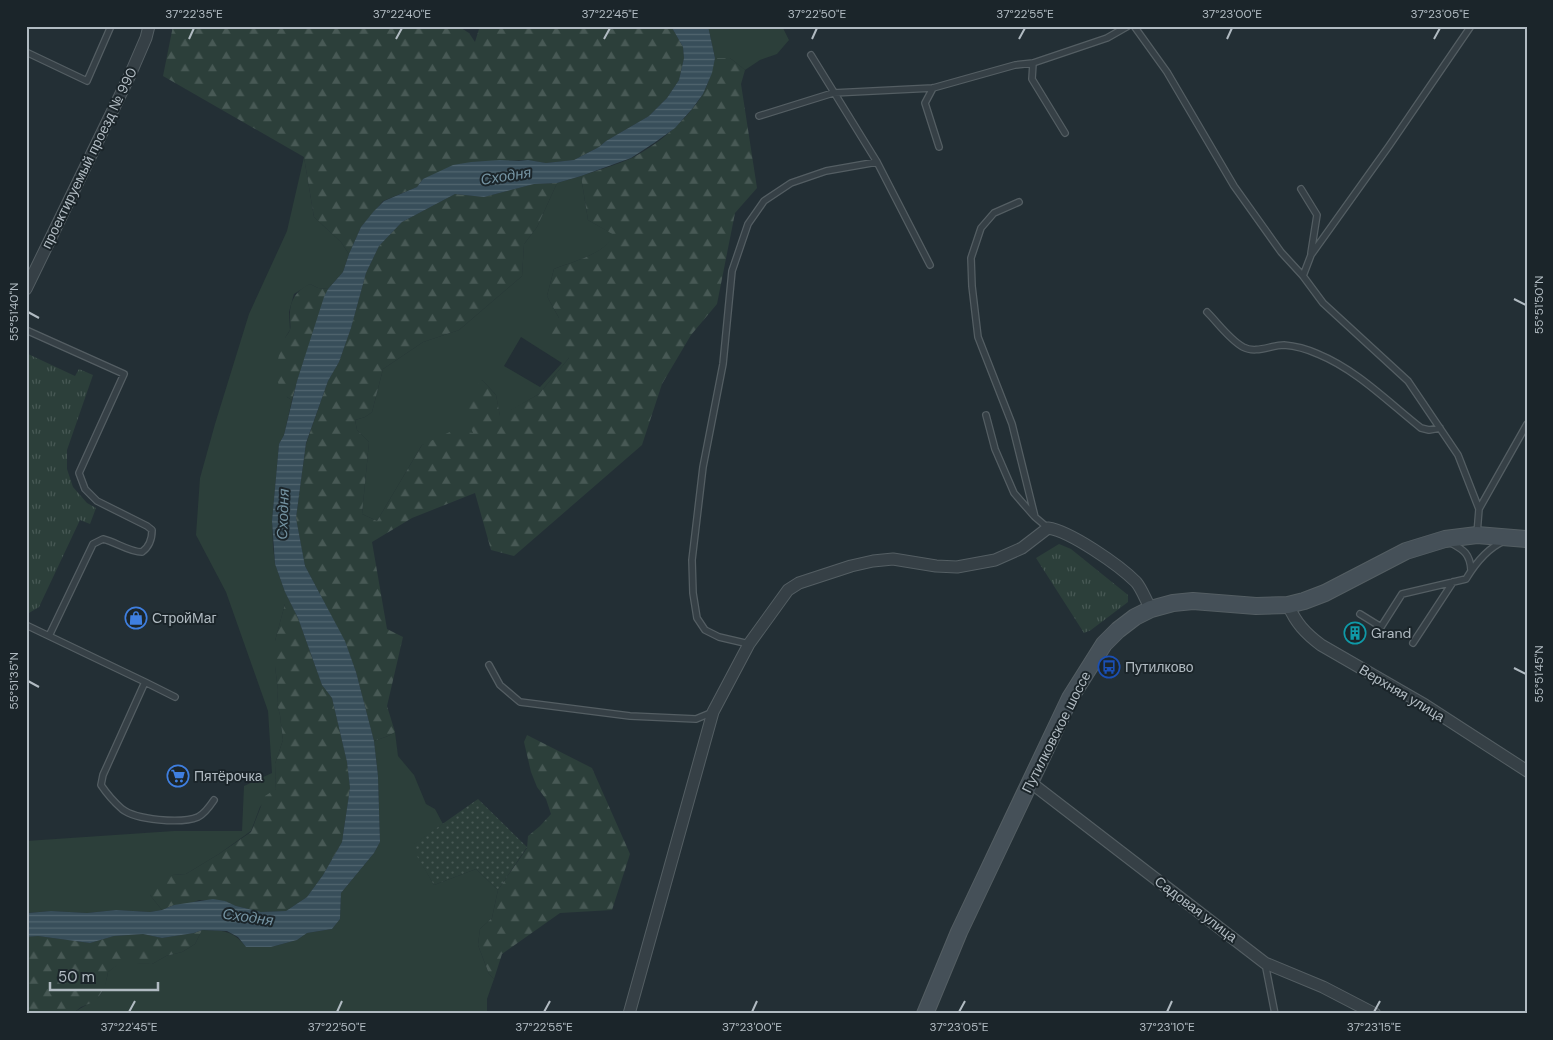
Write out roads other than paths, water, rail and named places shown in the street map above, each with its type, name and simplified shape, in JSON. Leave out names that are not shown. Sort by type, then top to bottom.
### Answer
[{"type":"main road","name":"Путилковское шоссе","points":[[925,1014],[959,932],[1070,698],[1104,644],[1118,630],[1151,609],[1173,603],[1193,601],[1256,606],[1288,605],[1304,601],[1325,594],[1406,551],[1445,539],[1477,535],[1520,538]]},
{"type":"street","name":"проектируемый проезд № 990","points":[[26,289],[130,75],[146,38],[149,26]]},
{"type":"street","points":[[629,1014],[713,712],[749,644],[788,590],[798,583],[873,561],[893,559],[936,566],[958,567],[995,560],[1022,548],[1048,528],[1058,530],[1108,560],[1136,583],[1151,609]]},
{"type":"street","name":"Верхняя улица","points":[[1288,605],[1295,620],[1307,634],[1321,645],[1425,705],[1527,771]]},
{"type":"street","name":"Садовая улица","points":[[1030,782],[1266,963],[1323,987],[1375,1014]]},
{"type":"lane","points":[[26,52],[87,82],[111,26]]},
{"type":"lane","points":[[759,116],[833,93],[933,88],[1015,65],[1033,62],[1108,38],[1128,26]]},
{"type":"lane","points":[[1134,26],[1167,72],[1234,186],[1281,252],[1303,276],[1323,303],[1408,381],[1458,455],[1479,508]]},
{"type":"lane","points":[[1311,256],[1471,26]]},
{"type":"lane","points":[[811,55],[877,162],[930,266]]},
{"type":"lane","points":[[1033,62],[1032,79],[1065,133]]},
{"type":"lane","points":[[933,88],[925,104],[939,147]]},
{"type":"lane","points":[[749,644],[719,637],[705,630],[697,618],[693,593],[692,560],[703,467],[723,364],[732,271],[748,224],[764,201],[791,183],[826,171],[877,162]]},
{"type":"lane","points":[[1301,189],[1317,215],[1311,256],[1303,276]]},
{"type":"lane","points":[[1019,202],[994,213],[981,228],[971,258],[972,286],[978,337],[1012,424],[1035,517]]},
{"type":"lane","points":[[1207,312],[1242,346],[1258,350],[1283,345],[1300,347],[1319,354],[1374,388],[1421,428],[1429,430],[1440,428]]},
{"type":"lane","points":[[26,330],[124,374],[79,473],[85,489],[97,501],[152,530],[152,537],[146,549],[142,552],[136,552],[114,541],[102,539],[93,544],[49,636]]},
{"type":"lane","points":[[986,414],[995,449],[1014,493],[1035,517],[1048,528]]},
{"type":"lane","points":[[1477,535],[1479,508],[1527,424]]},
{"type":"lane","points":[[1360,614],[1381,627],[1402,594],[1466,579],[1471,570],[1489,551],[1500,543],[1520,538]]},
{"type":"lane","points":[[1445,539],[1467,554],[1471,559],[1471,570]]},
{"type":"lane","points":[[1413,643],[1453,582]]},
{"type":"lane","points":[[26,625],[175,696]]},
{"type":"lane","points":[[489,665],[500,685],[520,702],[630,716],[696,719],[713,712]]},
{"type":"lane","points":[[145,682],[103,775],[102,785],[123,810],[147,818],[185,820],[200,816],[214,800]]},
{"type":"lane","points":[[1266,963],[1275,1014]]},
{"type":"water","name":"Сходня","points":[[671,26],[708,26],[715,58],[712,73],[703,94],[675,128],[631,158],[581,176],[557,183],[534,184],[484,197],[455,194],[402,222],[379,246],[366,273],[351,328],[339,362],[328,381],[306,443],[296,518],[305,566],[345,641],[356,672],[374,741],[378,776],[380,842],[374,853],[341,893],[340,919],[332,929],[307,933],[297,940],[271,947],[246,947],[238,937],[227,931],[202,930],[162,938],[143,934],[114,936],[90,943],[38,936],[26,937],[26,913],[51,911],[87,913],[116,910],[150,912],[174,905],[213,899],[261,912],[286,911],[307,897],[323,875],[342,842],[350,788],[347,762],[332,698],[322,685],[298,618],[285,592],[275,564],[272,521],[279,444],[284,435],[297,381],[324,297],[328,289],[343,272],[361,227],[374,211],[384,201],[417,187],[423,179],[453,165],[471,162],[528,160],[546,163],[574,160],[649,116],[667,98],[679,80],[684,58],[683,47]]},
{"type":"place","name":"СтройМаг","points":[[136,618]]},
{"type":"place","name":"Grand","points":[[1355,633]]},
{"type":"place","name":"Путилково","points":[[1109,667]]},
{"type":"place","name":"Пятёрочка","points":[[178,776]]}]
